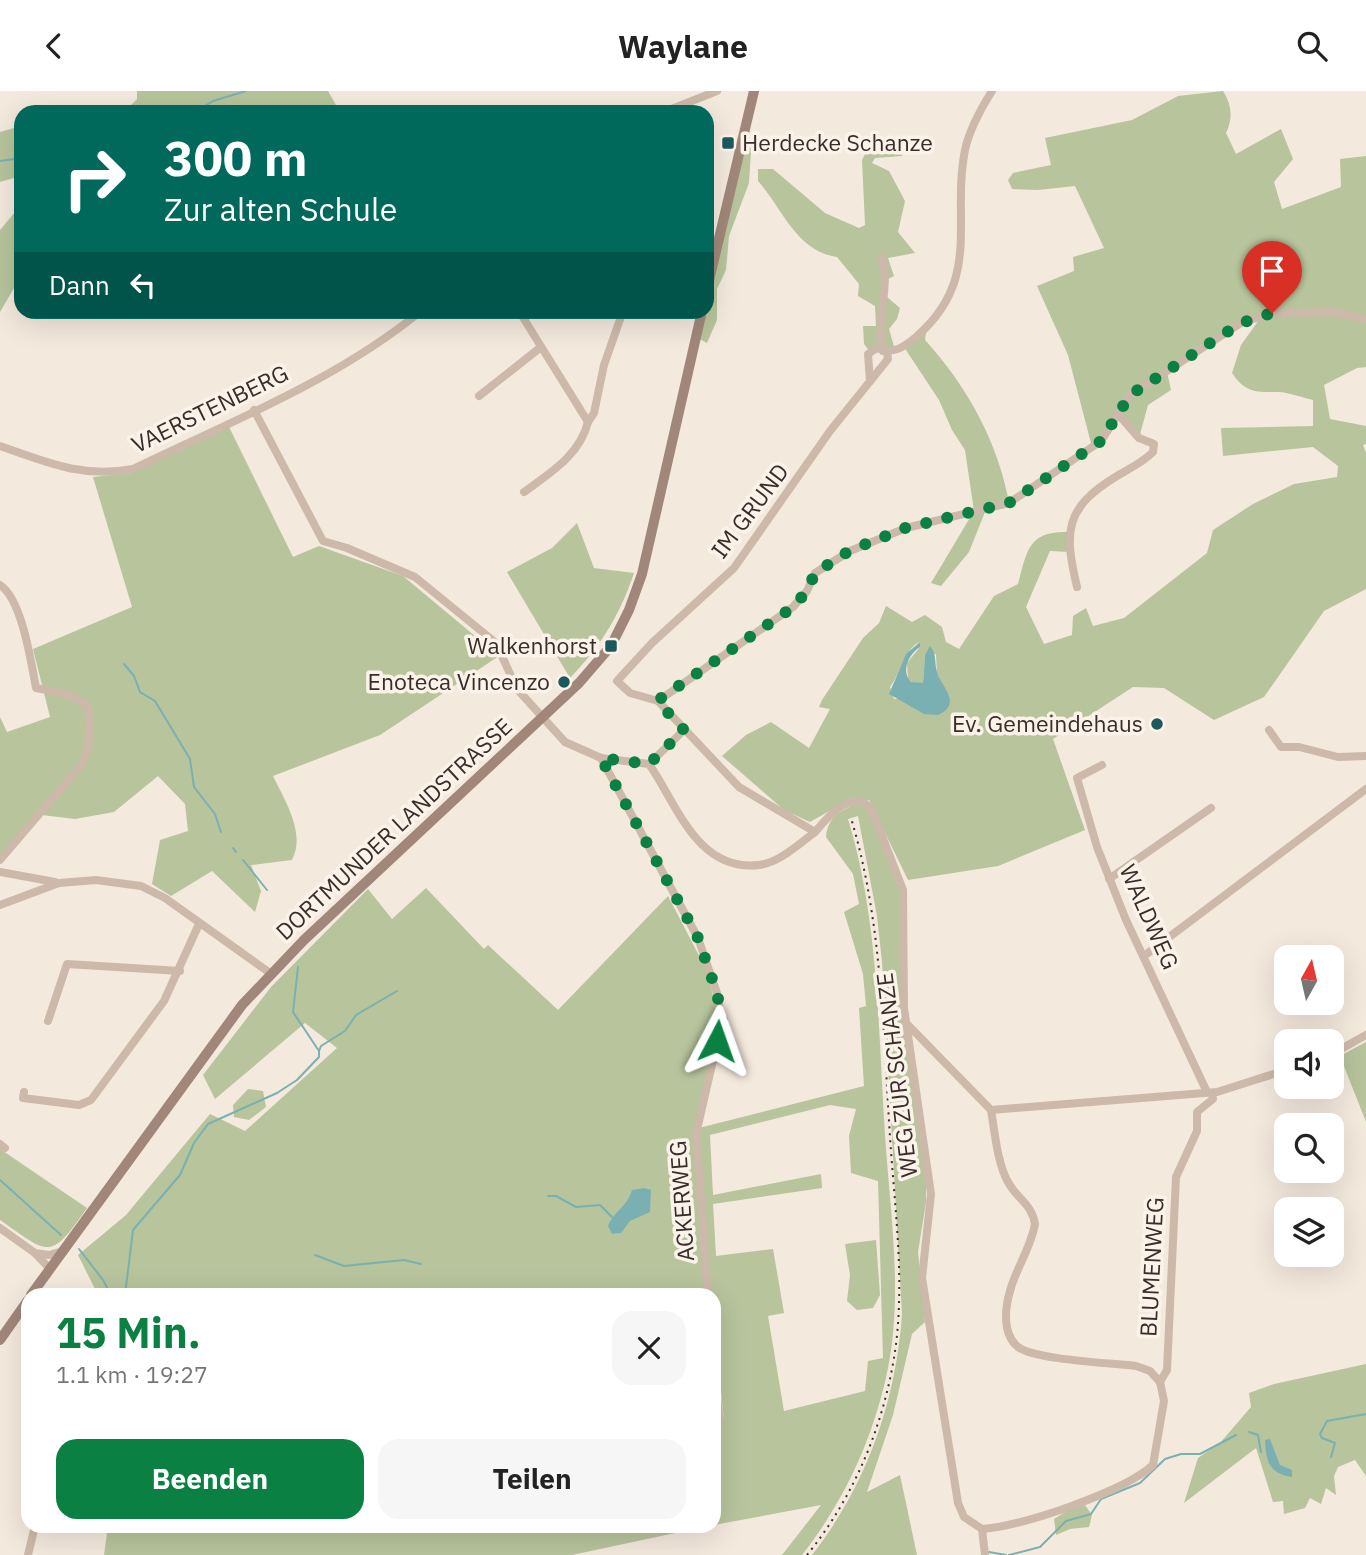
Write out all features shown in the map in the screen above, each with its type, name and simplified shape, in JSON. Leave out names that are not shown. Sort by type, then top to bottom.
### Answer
[{"type":"main road","points":[[714,260],[754,91]]},
{"type":"main road","name":"DORTMUNDER LANDSTRASSE","points":[[36,1288],[212,1043],[270,974],[544,717],[611,646],[629,610],[642,574],[700,319]]},
{"type":"main road","points":[[0,1340],[21,1310]]},
{"type":"street","points":[[681,105],[716,91]]},
{"type":"street","points":[[881,257],[885,264],[885,282],[880,323],[885,351],[904,347],[923,331],[952,285],[962,253],[965,148],[992,91]]},
{"type":"street","points":[[816,832],[739,787],[657,701],[793,607],[807,591],[815,573],[831,560],[905,528],[1009,503],[1101,441],[1130,395],[1249,320],[1272,313],[1334,312],[1366,319]]},
{"type":"street","name":"VAERSTENBERG","points":[[0,446],[78,472],[114,473],[133,469],[358,357],[386,340],[411,319]]},
{"type":"street","points":[[524,319],[588,422]]},
{"type":"street","points":[[524,492],[573,453],[581,443],[594,413],[604,365],[620,319]]},
{"type":"street","points":[[479,396],[541,347]]},
{"type":"street","name":"IM GRUND","points":[[657,701],[630,693],[617,681],[652,643],[734,568],[830,431],[888,359],[885,351],[877,348],[869,354],[870,381]]},
{"type":"street","points":[[254,410],[320,538],[415,576],[496,643],[517,689],[565,742],[601,758],[649,764],[684,730]]},
{"type":"street","points":[[1077,587],[1068,539],[1075,513],[1100,487],[1138,464],[1153,451],[1154,444],[1139,438],[1118,414]]},
{"type":"street","points":[[0,585],[10,592],[17,610],[36,688],[79,699],[88,706],[90,719],[82,764],[0,860]]},
{"type":"street","points":[[1269,730],[1281,747],[1299,747],[1338,757],[1366,756]]},
{"type":"street","name":"ACKERWEG","points":[[601,758],[698,938],[717,993],[722,1021],[696,1134],[707,1288]]},
{"type":"street","name":"WEG ZUR SCHANZE","points":[[649,764],[693,837],[716,857],[758,865],[783,855],[816,832],[833,812],[849,803],[864,802],[872,810],[903,890],[903,983],[931,1194],[922,1265],[933,1358],[958,1503],[964,1517],[982,1529]]},
{"type":"street","name":"WALDWEG","points":[[1102,765],[1077,778],[1109,879],[1210,1093]]},
{"type":"street","points":[[1144,956],[1366,789]]},
{"type":"street","points":[[1109,879],[1212,808]]},
{"type":"street","points":[[0,872],[58,883],[96,880],[141,886],[165,898],[270,974]]},
{"type":"street","points":[[0,905],[58,883]]},
{"type":"street","points":[[24,1092],[23,1098],[79,1105],[91,1100],[164,1001],[180,971],[199,924]]},
{"type":"street","points":[[48,1021],[67,964],[180,971]]},
{"type":"street","points":[[908,1025],[991,1110],[1004,1173],[1009,1184],[1033,1214],[1035,1224],[1007,1303],[1006,1321],[1018,1347],[1034,1354],[1136,1366],[1150,1371],[1160,1382]]},
{"type":"street","points":[[1344,1047],[1366,1035]]},
{"type":"street","points":[[991,1110],[1210,1093],[1274,1074]]},
{"type":"street","name":"BLUMENWEG","points":[[982,1529],[1032,1521],[1136,1477],[1153,1465],[1164,1401],[1160,1382],[1167,1370],[1177,1177],[1197,1131],[1198,1112],[1213,1099],[1210,1093]]},
{"type":"street","points":[[0,1228],[50,1269]]},
{"type":"street","points":[[37,1256],[63,1251]]},
{"type":"street","points":[[37,1256],[39,1284]]},
{"type":"street","points":[[982,1529],[985,1550]]},
{"type":"street","points":[[28,1555],[33,1533]]},
{"type":"green space","points":[[137,91],[328,91],[336,105],[131,105],[137,99]]},
{"type":"green space","points":[[1223,91],[1231,112],[1226,133],[1236,154],[1281,129],[1293,159],[1274,182],[1282,209],[1341,187],[1340,159],[1366,156],[1366,367],[1357,368],[1324,385],[1330,419],[1366,426],[1366,444],[1363,445],[1366,453],[1366,589],[1324,611],[1264,697],[1214,720],[1164,688],[1133,687],[1053,739],[1085,830],[998,866],[908,880],[869,800],[852,798],[810,822],[784,810],[722,756],[746,735],[771,722],[809,748],[830,709],[819,707],[822,700],[863,638],[879,623],[886,606],[912,622],[925,615],[942,627],[946,642],[959,649],[994,596],[1018,584],[1031,545],[1045,535],[1068,532],[1069,552],[1050,551],[1026,607],[1044,644],[1072,635],[1073,616],[1086,608],[1093,626],[1124,618],[1207,553],[1213,530],[1253,504],[1294,484],[1337,477],[1338,466],[1313,447],[1223,456],[1221,428],[1313,426],[1313,400],[1284,393],[1253,390],[1242,385],[1232,373],[1241,345],[1261,317],[1249,320],[1167,372],[1171,390],[1148,405],[1139,438],[1118,415],[1092,447],[1068,355],[1037,286],[1074,271],[1073,257],[1104,248],[1075,186],[1038,190],[1012,189],[1008,180],[1013,173],[1051,165],[1045,138],[1132,120],[1178,96]],"holes":[[[920,642],[920,647],[907,663],[908,680],[916,684],[923,683],[925,655],[936,654],[937,674],[949,696],[894,699],[890,687],[910,650]]]},
{"type":"green space","points":[[14,128],[14,178],[0,182],[0,132]]},
{"type":"green space","points":[[755,141],[751,151],[749,183],[729,236],[726,270],[717,289],[717,320],[707,343],[696,337],[704,319],[714,319],[714,263],[746,142]]},
{"type":"green space","points":[[899,145],[902,156],[875,158],[872,163],[889,171],[905,201],[898,232],[915,253],[888,258],[894,276],[882,282],[881,292],[900,308],[897,319],[889,329],[895,350],[870,352],[864,344],[863,326],[876,326],[875,306],[858,296],[859,284],[837,257],[811,247],[801,238],[758,181],[758,169],[773,169],[825,213],[859,228],[865,225],[862,160],[865,154]]},
{"type":"green space","points":[[14,213],[14,288],[0,312],[0,230]]},
{"type":"green space","points":[[927,325],[925,340],[954,376],[989,437],[1009,503],[987,507],[969,552],[941,586],[931,583],[974,511],[965,450],[952,430],[939,400],[904,347]]},
{"type":"green space","points":[[229,427],[293,557],[319,546],[403,576],[499,656],[380,735],[273,776],[292,817],[297,839],[296,850],[292,860],[251,865],[261,891],[255,912],[212,871],[171,896],[152,884],[160,840],[188,831],[185,804],[158,776],[114,812],[75,819],[42,815],[0,857],[0,717],[7,732],[50,717],[33,649],[132,607],[93,477],[132,473]]},
{"type":"green space","points":[[577,523],[594,568],[634,573],[608,630],[570,678],[507,572],[552,548]]},
{"type":"green space","points":[[857,804],[868,808],[900,892],[900,1005],[926,1179],[926,1202],[918,1252],[925,1322],[912,1334],[893,1415],[867,1492],[900,1475],[917,1555],[812,1555],[848,1501],[875,1442],[893,1379],[902,1314],[882,962],[877,916],[858,816],[848,819],[866,897],[876,975],[894,1252],[895,1311],[888,1368],[866,1443],[832,1512],[802,1555],[782,1555],[821,1505],[721,1524],[721,1421],[724,1419],[721,1391],[721,1288],[94,1288],[78,1255],[126,1215],[210,1114],[245,1131],[337,1048],[305,1023],[215,1099],[203,1075],[271,987],[368,889],[392,919],[426,888],[484,949],[488,945],[558,1010],[668,896],[707,971],[718,1016],[695,1129],[864,1086],[859,1008],[866,1006],[863,974],[844,912],[859,904],[853,874],[826,837],[829,824],[840,812]],"holes":[[[830,1105],[856,1109],[849,1136],[851,1173],[878,1181],[883,1358],[868,1361],[865,1391],[784,1411],[768,1316],[784,1313],[773,1249],[716,1256],[713,1204],[822,1188],[821,1174],[713,1195],[710,1135]]]},
{"type":"green space","points":[[1366,1042],[1366,1122],[1344,1066],[1344,1054]]},
{"type":"green space","points":[[248,1089],[263,1091],[266,1107],[249,1120],[234,1117],[233,1105]]},
{"type":"green space","points":[[0,1149],[87,1208],[65,1237],[56,1244],[40,1246],[0,1220]]},
{"type":"green space","points":[[876,1240],[880,1295],[873,1308],[857,1310],[847,1301],[850,1275],[845,1244]]},
{"type":"green space","points":[[1366,1364],[1366,1476],[1355,1460],[1338,1467],[1334,1476],[1336,1495],[1326,1488],[1321,1504],[1310,1498],[1305,1508],[1284,1514],[1283,1501],[1273,1502],[1256,1448],[1184,1503],[1198,1458],[1220,1443],[1251,1407],[1249,1393],[1274,1384]]},
{"type":"green space","points":[[1085,1505],[1092,1515],[1089,1527],[1070,1529],[1056,1535],[1054,1519],[1070,1509]]},
{"type":"green space","points":[[107,1533],[675,1533],[572,1555],[104,1555]]},
{"type":"water","points":[[920,642],[920,647],[909,659],[906,673],[911,682],[923,683],[925,655],[930,646],[937,672],[950,700],[946,711],[938,715],[924,714],[889,694],[906,654]]},
{"type":"water","points":[[632,1190],[651,1190],[650,1212],[630,1221],[621,1233],[612,1234],[608,1226]]},
{"type":"water","points":[[1270,1439],[1280,1465],[1292,1470],[1292,1477],[1278,1473],[1270,1465],[1265,1440]]},
{"type":"waterway","points":[[206,105],[246,91]]},
{"type":"waterway","points":[[0,161],[14,159]]},
{"type":"waterway","points":[[124,664],[134,676],[140,692],[155,701],[190,759],[194,787],[215,814],[221,832]]},
{"type":"waterway","points":[[233,848],[236,852]]},
{"type":"waterway","points":[[243,860],[267,890]]},
{"type":"waterway","points":[[126,1288],[133,1230],[180,1175],[194,1143],[208,1124],[277,1093],[297,1080],[319,1057],[319,1051],[293,1012],[298,967]]},
{"type":"waterway","points":[[319,1051],[321,1046],[345,1031],[356,1015],[397,991]]},
{"type":"waterway","points":[[0,1180],[61,1235]]},
{"type":"waterway","points":[[548,1196],[556,1196],[576,1207],[600,1205],[612,1217]]},
{"type":"waterway","points":[[79,1249],[107,1288]]},
{"type":"waterway","points":[[315,1255],[344,1266],[404,1260],[421,1264]]},
{"type":"waterway","points":[[1331,1457],[1335,1443],[1322,1438],[1320,1434],[1327,1421],[1366,1414]]},
{"type":"waterway","points":[[1249,1432],[1258,1435],[1261,1452]]},
{"type":"waterway","points":[[1009,1555],[1040,1547],[1066,1521],[1091,1514],[1101,1499],[1140,1483],[1165,1459],[1181,1454],[1200,1454],[1236,1435]]},
{"type":"waterway","points":[[989,1552],[1006,1555]]},
{"type":"railway","points":[[807,1555],[837,1513],[871,1444],[892,1369],[899,1312],[898,1254],[880,976],[869,896],[851,818]]},
{"type":"place","name":"Herdecke Schanze","points":[[728,143]]},
{"type":"place","name":"Walkenhorst","points":[[611,646]]},
{"type":"place","name":"Enoteca Vincenzo","points":[[564,682]]},
{"type":"place","name":"Ev. Gemeindehaus","points":[[1157,724]]},
{"type":"route","points":[[717,1041],[722,1021],[717,993],[698,938],[601,758],[649,764],[684,730],[657,701],[793,607],[807,591],[815,573],[831,560],[905,528],[1009,503],[1101,441],[1130,395],[1241,323],[1272,313]]}]
